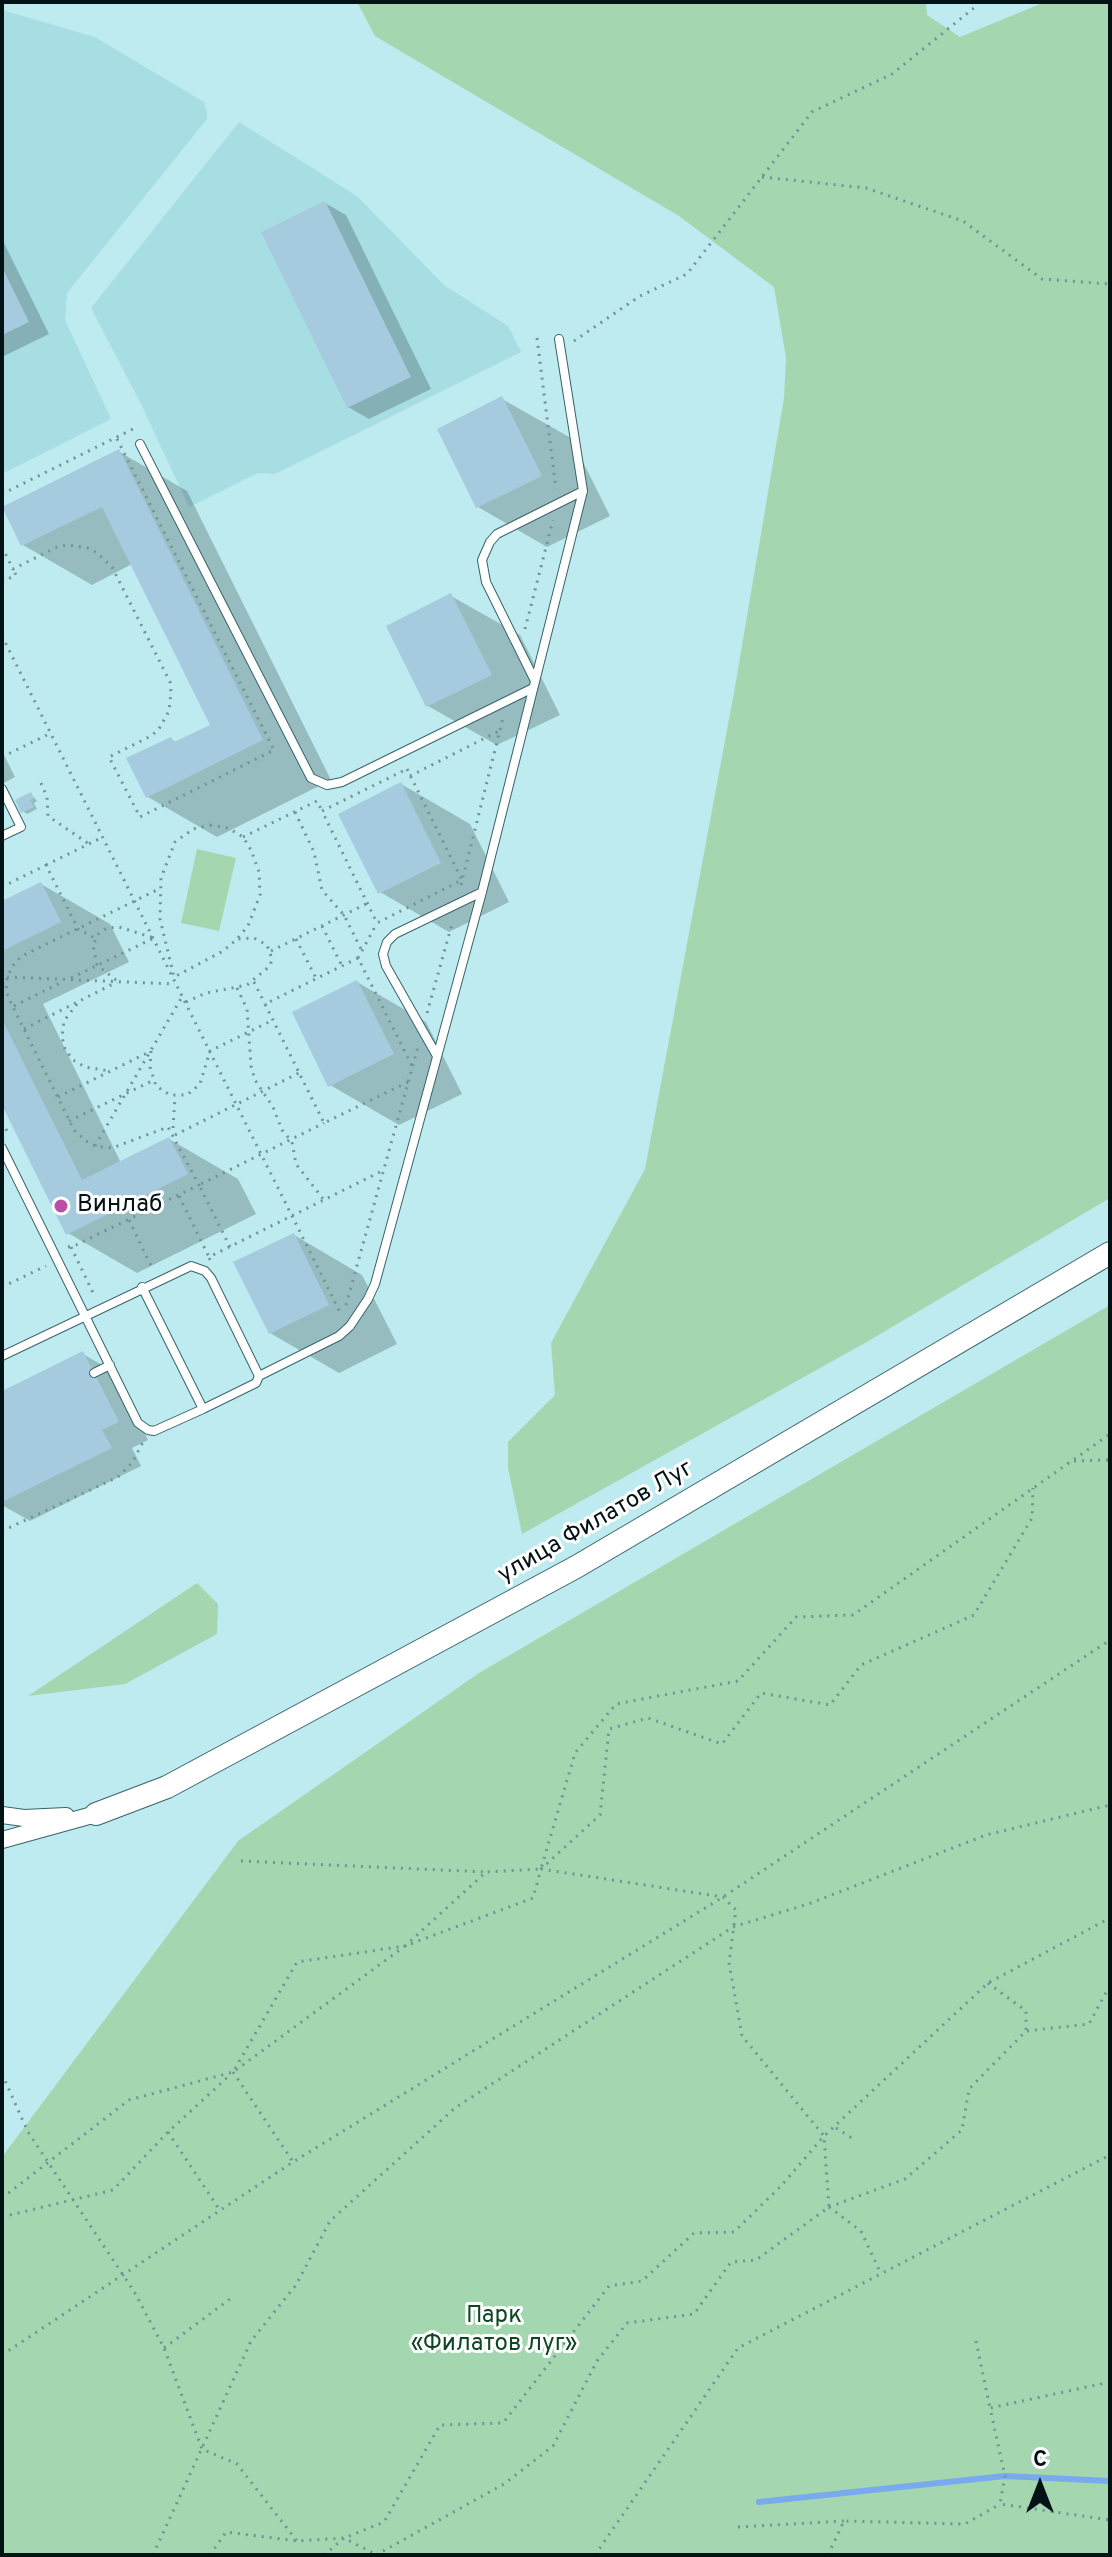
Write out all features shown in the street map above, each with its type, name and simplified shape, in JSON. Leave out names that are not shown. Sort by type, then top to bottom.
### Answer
[{"type":"street","name":"улица Филатов Луг","points":[[2,1840],[96,1814],[167,1787],[576,1567],[1110,1253]]},
{"type":"street","name":"улица Филатов Луг","points":[[2,1815],[24,1818],[96,1814]]},
{"type":"lane","points":[[2,1148],[138,1423],[148,1430],[162,1429],[256,1383],[259,1376],[339,1336],[361,1312],[368,1299],[482,892],[583,491],[559,339]]},
{"type":"lane","points":[[140,444],[311,778],[327,785],[342,782],[534,685]]},
{"type":"lane","points":[[534,685],[486,582],[482,560],[497,534],[583,491]]},
{"type":"lane","points":[[2,789],[21,827],[2,836]]},
{"type":"lane","points":[[437,1056],[386,966],[383,954],[387,942],[395,934],[482,892]]},
{"type":"lane","points":[[2,1356],[191,1266],[205,1271],[211,1278],[259,1376]]},
{"type":"lane","points":[[142,1287],[203,1409]]},
{"type":"lane","points":[[94,1373],[110,1365]]},
{"type":"path","points":[[561,349],[640,296],[687,274],[812,112],[892,74],[974,8],[975,2]]},
{"type":"path","points":[[762,177],[866,188],[963,221],[1042,279],[1110,284]]},
{"type":"path","points":[[537,338],[558,504]]},
{"type":"path","points":[[2,494],[133,429]]},
{"type":"path","points":[[13,569],[67,545],[88,548],[112,567],[170,682],[169,711],[159,729],[109,757],[140,817],[274,750],[116,437]]},
{"type":"path","points":[[2,547],[16,575],[2,582]]},
{"type":"path","points":[[2,636],[341,1314]]},
{"type":"path","points":[[410,776],[499,731]]},
{"type":"path","points":[[2,757],[51,733]]},
{"type":"path","points":[[265,1004],[358,958],[377,923],[462,880],[407,769],[322,811]]},
{"type":"path","points":[[41,783],[47,797],[48,816],[89,844]]},
{"type":"path","points":[[243,837],[317,801],[377,923]]},
{"type":"path","points":[[295,812],[314,852],[322,890],[344,915],[362,951]]},
{"type":"path","points":[[210,825],[228,828],[243,837],[259,872],[260,895],[252,919],[223,951],[174,977],[160,919],[159,889],[165,862],[175,842],[193,829],[210,825]]},
{"type":"path","points":[[2,887],[103,837]]},
{"type":"path","points":[[46,865],[78,929],[95,938]]},
{"type":"path","points":[[159,889],[24,955],[15,962],[7,977],[6,991],[69,1121],[86,1141],[95,1146],[112,1148],[127,1145],[164,1127],[174,1133]]},
{"type":"path","points":[[271,951],[368,903]]},
{"type":"path","points":[[322,926],[342,966]]},
{"type":"path","points":[[119,981],[97,965],[93,954],[95,938],[107,928],[119,927],[154,938]]},
{"type":"path","points":[[13,1006],[154,938]]},
{"type":"path","points":[[186,1002],[206,993],[237,988],[253,981],[270,966],[271,951],[261,940],[237,939]]},
{"type":"path","points":[[296,939],[316,979]]},
{"type":"path","points":[[358,958],[412,1066]]},
{"type":"path","points":[[7,977],[177,984]]},
{"type":"path","points":[[24,1029],[119,981]]},
{"type":"path","points":[[253,981],[324,1123]]},
{"type":"path","points":[[237,988],[247,1009],[252,1073],[290,1140],[296,1164],[325,1200]]},
{"type":"path","points":[[95,1146],[183,995]]},
{"type":"path","points":[[79,1001],[64,1021],[62,1037],[65,1049],[73,1060],[85,1067],[109,1071]]},
{"type":"path","points":[[151,1051],[153,1080],[164,1093],[187,1095],[200,1084],[210,1051],[273,1020]]},
{"type":"path","points":[[57,1097],[151,1051]]},
{"type":"path","points":[[174,1133],[299,1073]]},
{"type":"path","points":[[69,1121],[153,1080]]},
{"type":"path","points":[[63,1246],[76,1245],[129,1220],[408,1082]]},
{"type":"path","points":[[175,1096],[174,1133],[230,1247]]},
{"type":"path","points":[[292,1216],[382,1171]]},
{"type":"path","points":[[178,1195],[209,1257],[191,1266]]},
{"type":"path","points":[[129,1220],[158,1280]]},
{"type":"path","points":[[2,1531],[118,1477],[132,1463],[148,1430]]},
{"type":"path","points":[[2,2198],[129,2100],[233,2072],[297,1962],[405,1946],[533,1898],[575,1753],[616,1704],[738,1681],[796,1617],[853,1615],[1110,1434]]},
{"type":"path","points":[[1072,1461],[1110,1460]]},
{"type":"path","points":[[541,1869],[600,1815],[609,1729],[648,1718],[722,1744],[761,1693],[830,1705],[861,1665],[974,1615],[1032,1518],[1033,1488]]},
{"type":"path","points":[[2,2355],[293,2162],[723,1897],[1110,1640]]},
{"type":"path","points":[[153,2555],[251,2341],[296,2285],[330,2221],[455,2108],[733,1927],[811,1903],[986,1835],[1110,1805]]},
{"type":"path","points":[[241,1861],[486,1872],[541,1869],[723,1897],[736,1910],[729,1963],[742,2036],[824,2136],[829,2207],[861,2231],[881,2274]]},
{"type":"path","points":[[2,2217],[113,2190],[168,2132],[233,2072],[405,1946],[486,1872]]},
{"type":"path","points":[[210,2555],[226,2532],[297,2541],[344,2538],[384,2522],[440,2425],[503,2423],[609,2286],[642,2281],[694,2233],[734,2232],[781,2186],[824,2136],[988,1983],[1110,1918]]},
{"type":"path","points":[[988,1983],[1026,2011],[1026,2031]]},
{"type":"path","points":[[344,2538],[377,2555],[504,2484],[553,2446],[597,2361],[627,2323],[694,2314],[731,2262],[756,2260],[829,2207],[905,2179],[962,2130],[969,2089],[1026,2031],[1089,2024],[1110,1985]]},
{"type":"path","points":[[233,2072],[293,2162]]},
{"type":"path","points":[[2,2074],[28,2132],[135,2293],[164,2348],[202,2449],[237,2464],[297,2541]]},
{"type":"path","points":[[836,2128],[855,2140]]},
{"type":"path","points":[[168,2132],[220,2210]]},
{"type":"path","points":[[595,2555],[738,2348],[1110,2155]]},
{"type":"path","points":[[164,2348],[230,2299]]},
{"type":"path","points":[[976,2341],[1005,2476],[1000,2504]]},
{"type":"path","points":[[990,2408],[1110,2382]]},
{"type":"path","points":[[738,2527],[844,2521],[965,2524],[1000,2504],[1110,2520]]},
{"type":"path","points":[[828,2555],[844,2521]]},
{"type":"path","points":[[324,2555],[344,2538]]},
{"type":"shaded area","points":[[2,10],[95,37],[204,102],[207,119],[67,293],[65,320],[111,419],[2,474]]},
{"type":"shaded area","points":[[239,122],[357,196],[444,285],[508,326],[521,352],[275,474],[258,473],[189,507],[141,404],[91,308]]},
{"type":"green space","points":[[357,2],[926,2],[927,15],[960,37],[1045,2],[1110,2],[1110,1198],[865,1343],[522,1534],[508,1468],[508,1442],[555,1395],[551,1343],[645,1169],[735,687],[784,398],[786,358],[774,287],[679,216],[375,36]]},
{"type":"green space","points":[[197,849],[236,858],[219,931],[181,923]]},
{"type":"green space","name":"Парк «Филатов луг»","points":[[1110,1305],[1110,2555],[2,2555],[2,2157],[238,1841],[479,1673]]},
{"type":"green space","points":[[197,1583],[218,1604],[217,1634],[125,1684],[28,1696]]},
{"type":"building","points":[[325,201],[411,377],[347,408],[261,232]]},
{"type":"building","points":[[2,267],[29,322],[2,335]]},
{"type":"building","points":[[502,396],[542,476],[476,508],[437,429]]},
{"type":"building","points":[[119,449],[263,740],[146,798],[126,758],[171,737],[174,742],[210,725],[102,507],[21,546],[2,507]]},
{"type":"building","points":[[451,593],[492,675],[426,707],[386,626]]},
{"type":"building","points":[[401,782],[441,863],[378,894],[338,814]]},
{"type":"building","points":[[31,792],[34,798],[30,800],[34,807],[21,813],[15,800]]},
{"type":"building","points":[[41,882],[61,922],[2,951],[2,901]]},
{"type":"building","points":[[357,980],[394,1054],[328,1087],[292,1012]]},
{"type":"building","points":[[2,1019],[82,1180],[169,1137],[188,1174],[66,1235],[2,1105]]},
{"type":"building","points":[[294,1233],[329,1305],[269,1334],[233,1262]]},
{"type":"building","points":[[83,1351],[119,1422],[102,1430],[112,1448],[2,1502],[2,1391]]},
{"type":"waterway","points":[[759,2502],[1005,2476],[1110,2481]]},
{"type":"place","name":"Винлаб","points":[[61,1206]]}]
